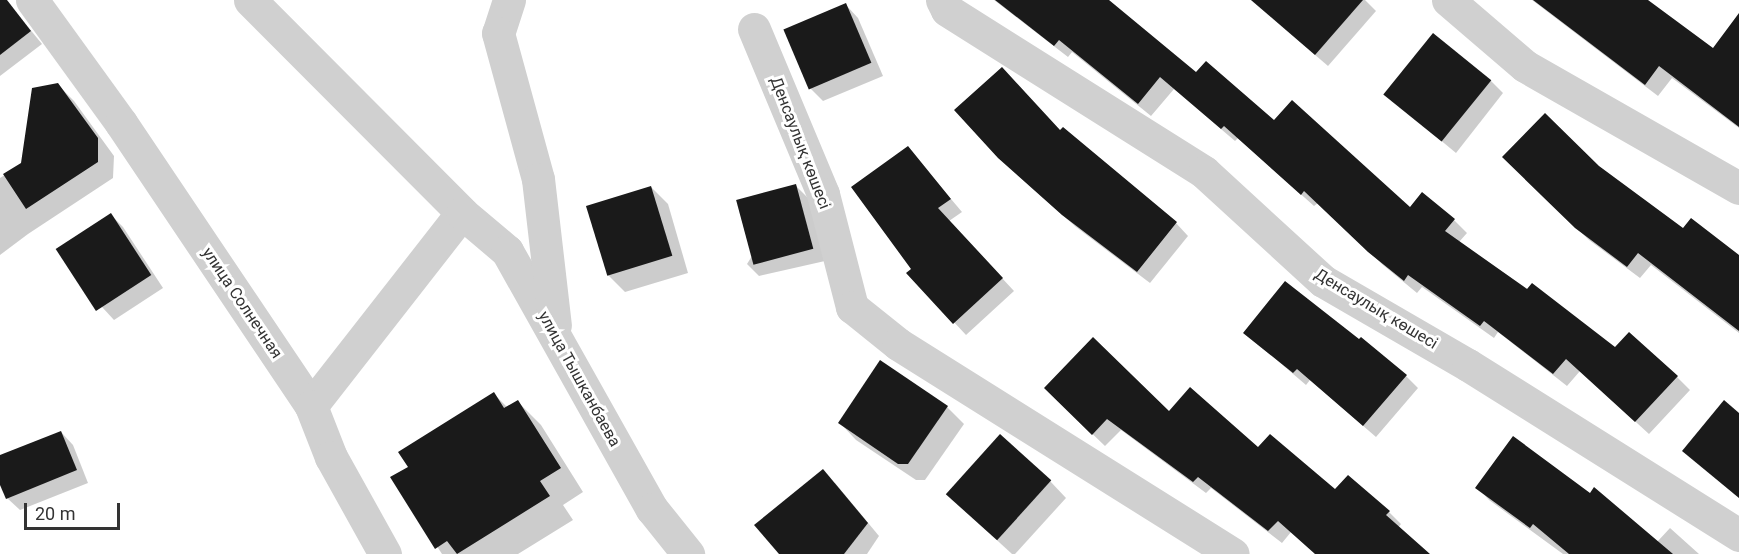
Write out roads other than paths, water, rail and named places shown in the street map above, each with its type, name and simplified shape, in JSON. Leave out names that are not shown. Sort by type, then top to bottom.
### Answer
[{"type":"street","name":"улица Солнечная","points":[[32,0],[121,123],[311,406],[331,457],[385,554]]},
{"type":"street","name":"улица Тышканбаева","points":[[250,0],[462,213],[507,251],[652,509],[688,554]]},
{"type":"street","points":[[509,0],[498,33],[538,179],[556,339]]},
{"type":"street","name":"Денсаулық көшесі","points":[[942,0],[947,10],[1204,172],[1323,281],[1468,365],[1739,535]]},
{"type":"street","points":[[1448,0],[1525,66],[1739,188]]},
{"type":"street","name":"Денсаулық көшесі","points":[[754,29],[823,194],[852,307],[898,344],[1233,554]]},
{"type":"street","points":[[311,406],[462,213]]}]
